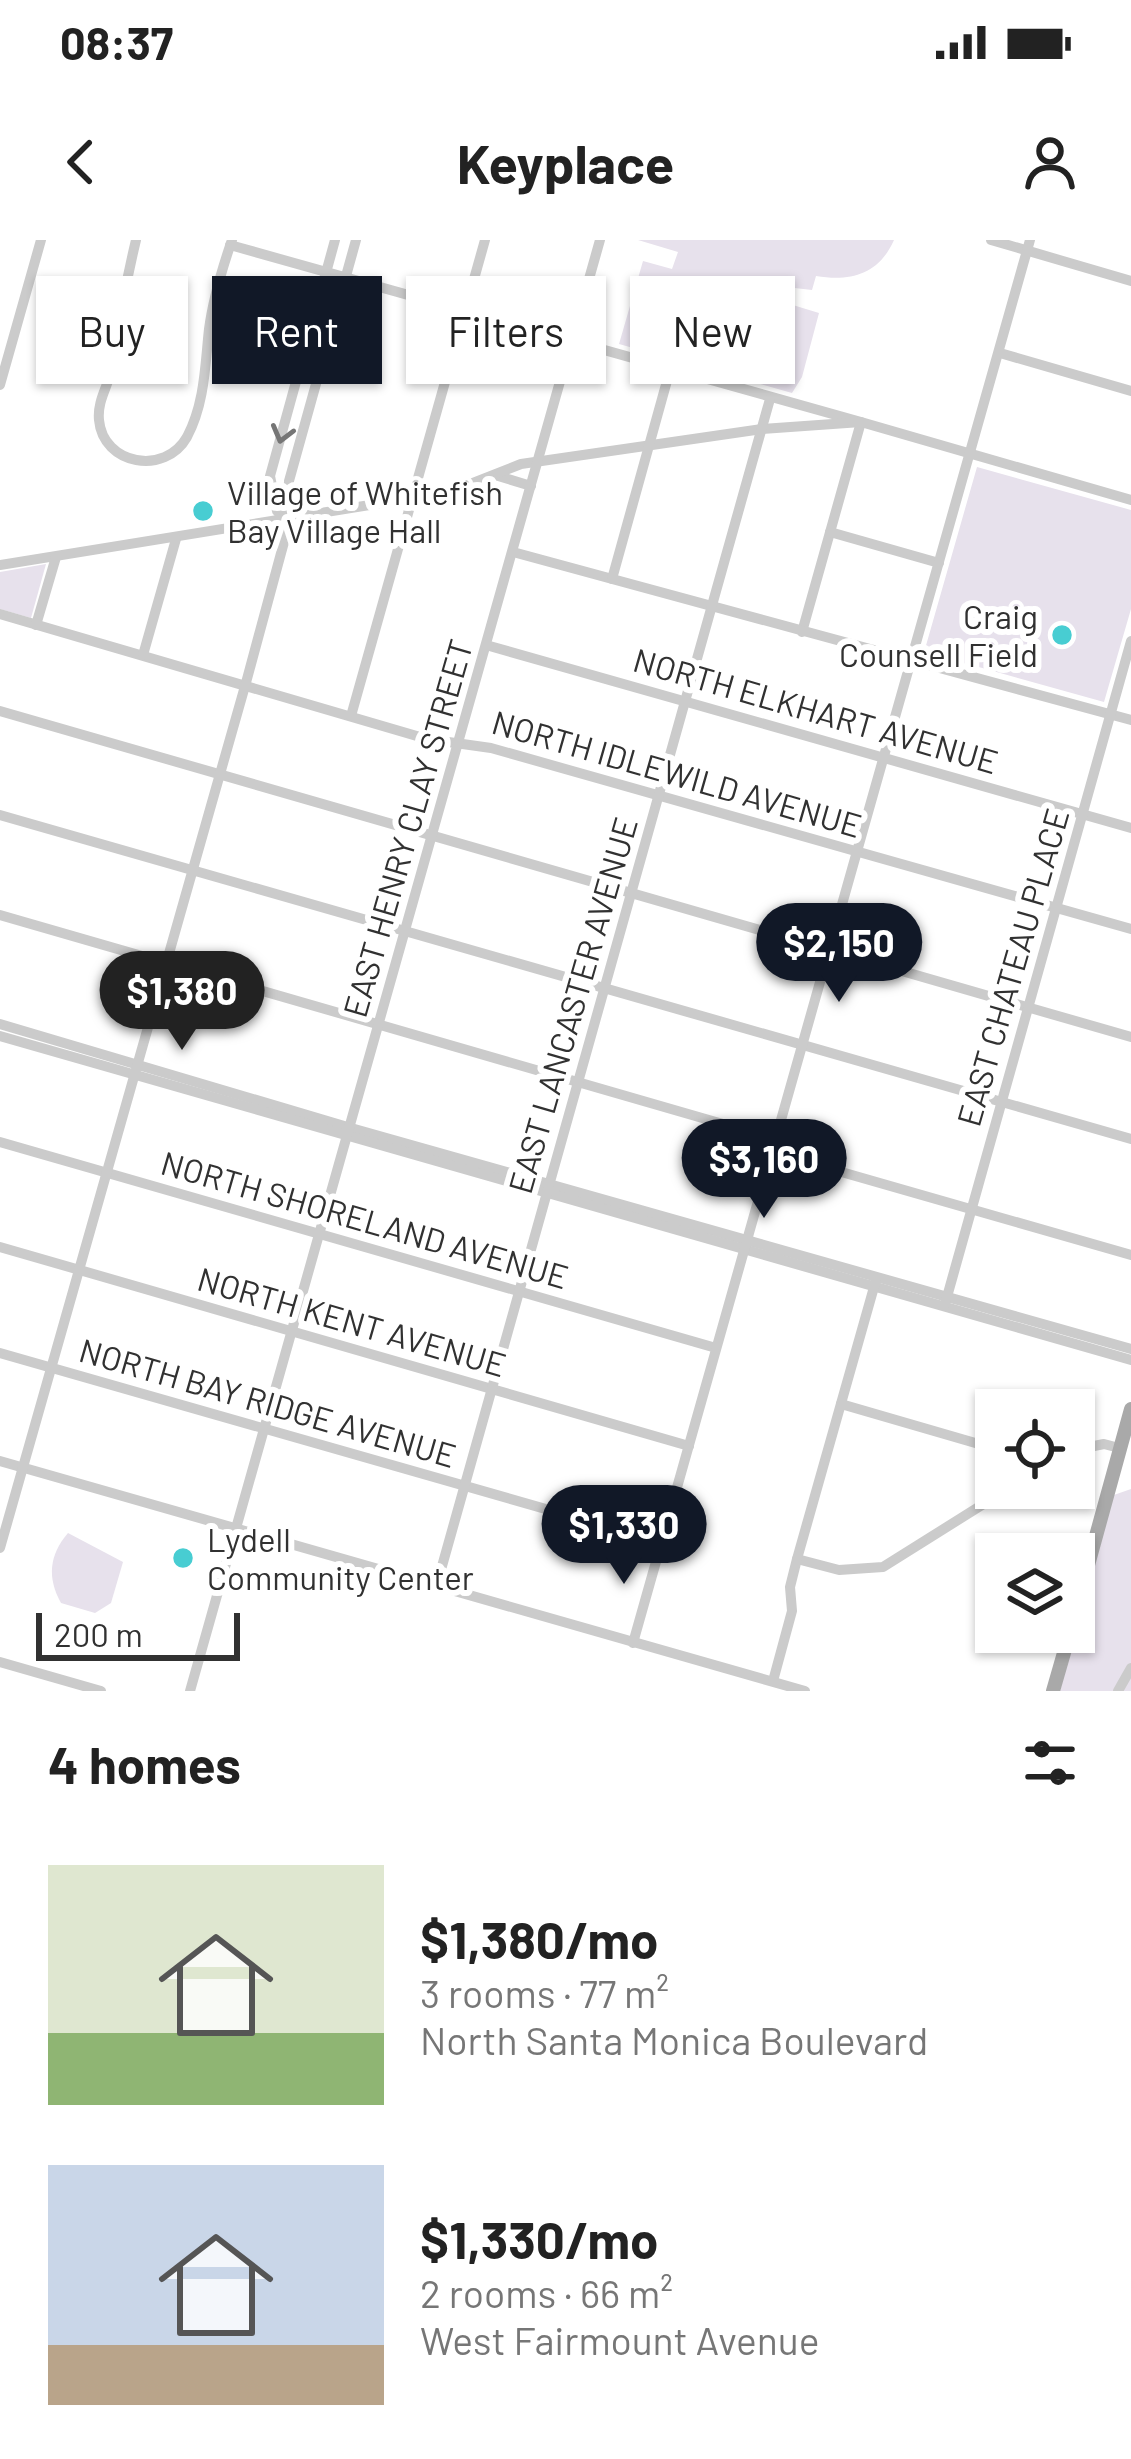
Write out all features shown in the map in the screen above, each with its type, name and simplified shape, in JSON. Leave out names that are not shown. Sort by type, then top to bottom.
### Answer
[{"type":"main road","points":[[1095,1538],[1131,1409]]},
{"type":"main road","points":[[1053,1691],[1064,1653]]},
{"type":"street","points":[[0,385],[41,240]]},
{"type":"street","points":[[136,240],[98,415],[102,433],[113,448],[142,462],[171,454],[191,426],[231,243],[342,276]]},
{"type":"street","points":[[286,520],[277,511],[270,476],[335,240]]},
{"type":"street","points":[[346,276],[356,240]]},
{"type":"street","points":[[475,276],[485,240]]},
{"type":"street","name":"EAST HENRY CLAY STREET","points":[[590,276],[600,240]]},
{"type":"street","points":[[991,240],[1028,245],[1131,281]]},
{"type":"street","points":[[633,1643],[1028,245]]},
{"type":"street","points":[[1000,353],[1131,391]]},
{"type":"street","points":[[0,1548],[245,686],[287,531],[289,481],[316,384]]},
{"type":"street","points":[[351,716],[445,384]]},
{"type":"street","name":"EAST HENRY CLAY STREET","points":[[190,1691],[560,384]]},
{"type":"street","points":[[612,579],[666,384]]},
{"type":"street","points":[[718,384],[1131,500]]},
{"type":"street","name":"EAST LANCASTER AVENUE","points":[[437,1584],[770,399]]},
{"type":"street","points":[[0,565],[412,500],[538,461],[762,429],[861,422]]},
{"type":"street","points":[[802,632],[861,422]]},
{"type":"street","points":[[492,474],[531,485]]},
{"type":"street","points":[[830,532],[939,563]]},
{"type":"street","points":[[143,656],[176,538]]},
{"type":"street","points":[[513,552],[1131,720]]},
{"type":"street","points":[[36,625],[56,557]]},
{"type":"street","name":"NORTH IDLEWILD AVENUE","points":[[0,614],[427,739],[491,748],[1131,929]]},
{"type":"street","name":"EAST CHATEAU PLACE","points":[[945,1302],[1131,641]]},
{"type":"street","name":"NORTH ELKHART AVENUE","points":[[487,645],[1131,828]]},
{"type":"street","points":[[0,711],[1131,1036]]},
{"type":"street","points":[[0,814],[1131,1138]]},
{"type":"street","points":[[0,915],[777,1140],[804,1150],[831,1169],[1131,1255]]},
{"type":"street","points":[[0,1024],[136,1070],[945,1302],[1131,1360]]},
{"type":"street","points":[[0,1036],[136,1070]]},
{"type":"street","name":"NORTH SHORELAND AVENUE","points":[[0,1142],[716,1348]]},
{"type":"street","name":"NORTH KENT AVENUE","points":[[0,1247],[689,1446]]},
{"type":"street","points":[[773,1681],[792,1611],[790,1587],[796,1559],[875,1282]]},
{"type":"street","points":[[945,1302],[1131,1349]]},
{"type":"street","name":"NORTH BAY RIDGE AVENUE","points":[[0,1353],[661,1542]]},
{"type":"street","points":[[842,1404],[975,1443]]},
{"type":"street","points":[[1095,1446],[1119,1448]]},
{"type":"street","points":[[0,1462],[805,1691]]},
{"type":"street","points":[[796,1559],[839,1570],[883,1568],[976,1509]]},
{"type":"street","points":[[0,1662],[101,1691]]},
{"type":"street","points":[[1118,1691],[1131,1668]]},
{"type":"shaded area","points":[[638,240],[894,240],[872,268],[841,278],[816,276],[812,290],[795,288],[795,276],[639,276],[643,261],[672,269],[678,252]]},
{"type":"shaded area","points":[[630,306],[630,347],[619,344]]},
{"type":"shaded area","points":[[795,306],[819,313],[802,377],[792,393],[760,384],[795,384]]},
{"type":"shaded area","points":[[977,467],[1131,510],[1131,609],[1104,702],[923,656]]},
{"type":"shaded area","points":[[46,564],[31,618],[0,609],[0,572]]},
{"type":"shaded area","points":[[1131,1489],[1131,1691],[1060,1691],[1070,1653],[1095,1653],[1095,1557],[1111,1496]]},
{"type":"shaded area","points":[[68,1533],[123,1562],[111,1603],[95,1613],[61,1603],[57,1594],[54,1558]]},
{"type":"place","name":"Village of Whitefish Bay Village Hall","points":[[203,511]]},
{"type":"place","name":"Craig Counsell Field","points":[[1062,635]]},
{"type":"place","name":"Lydell Community Center","points":[[183,1558]]}]
